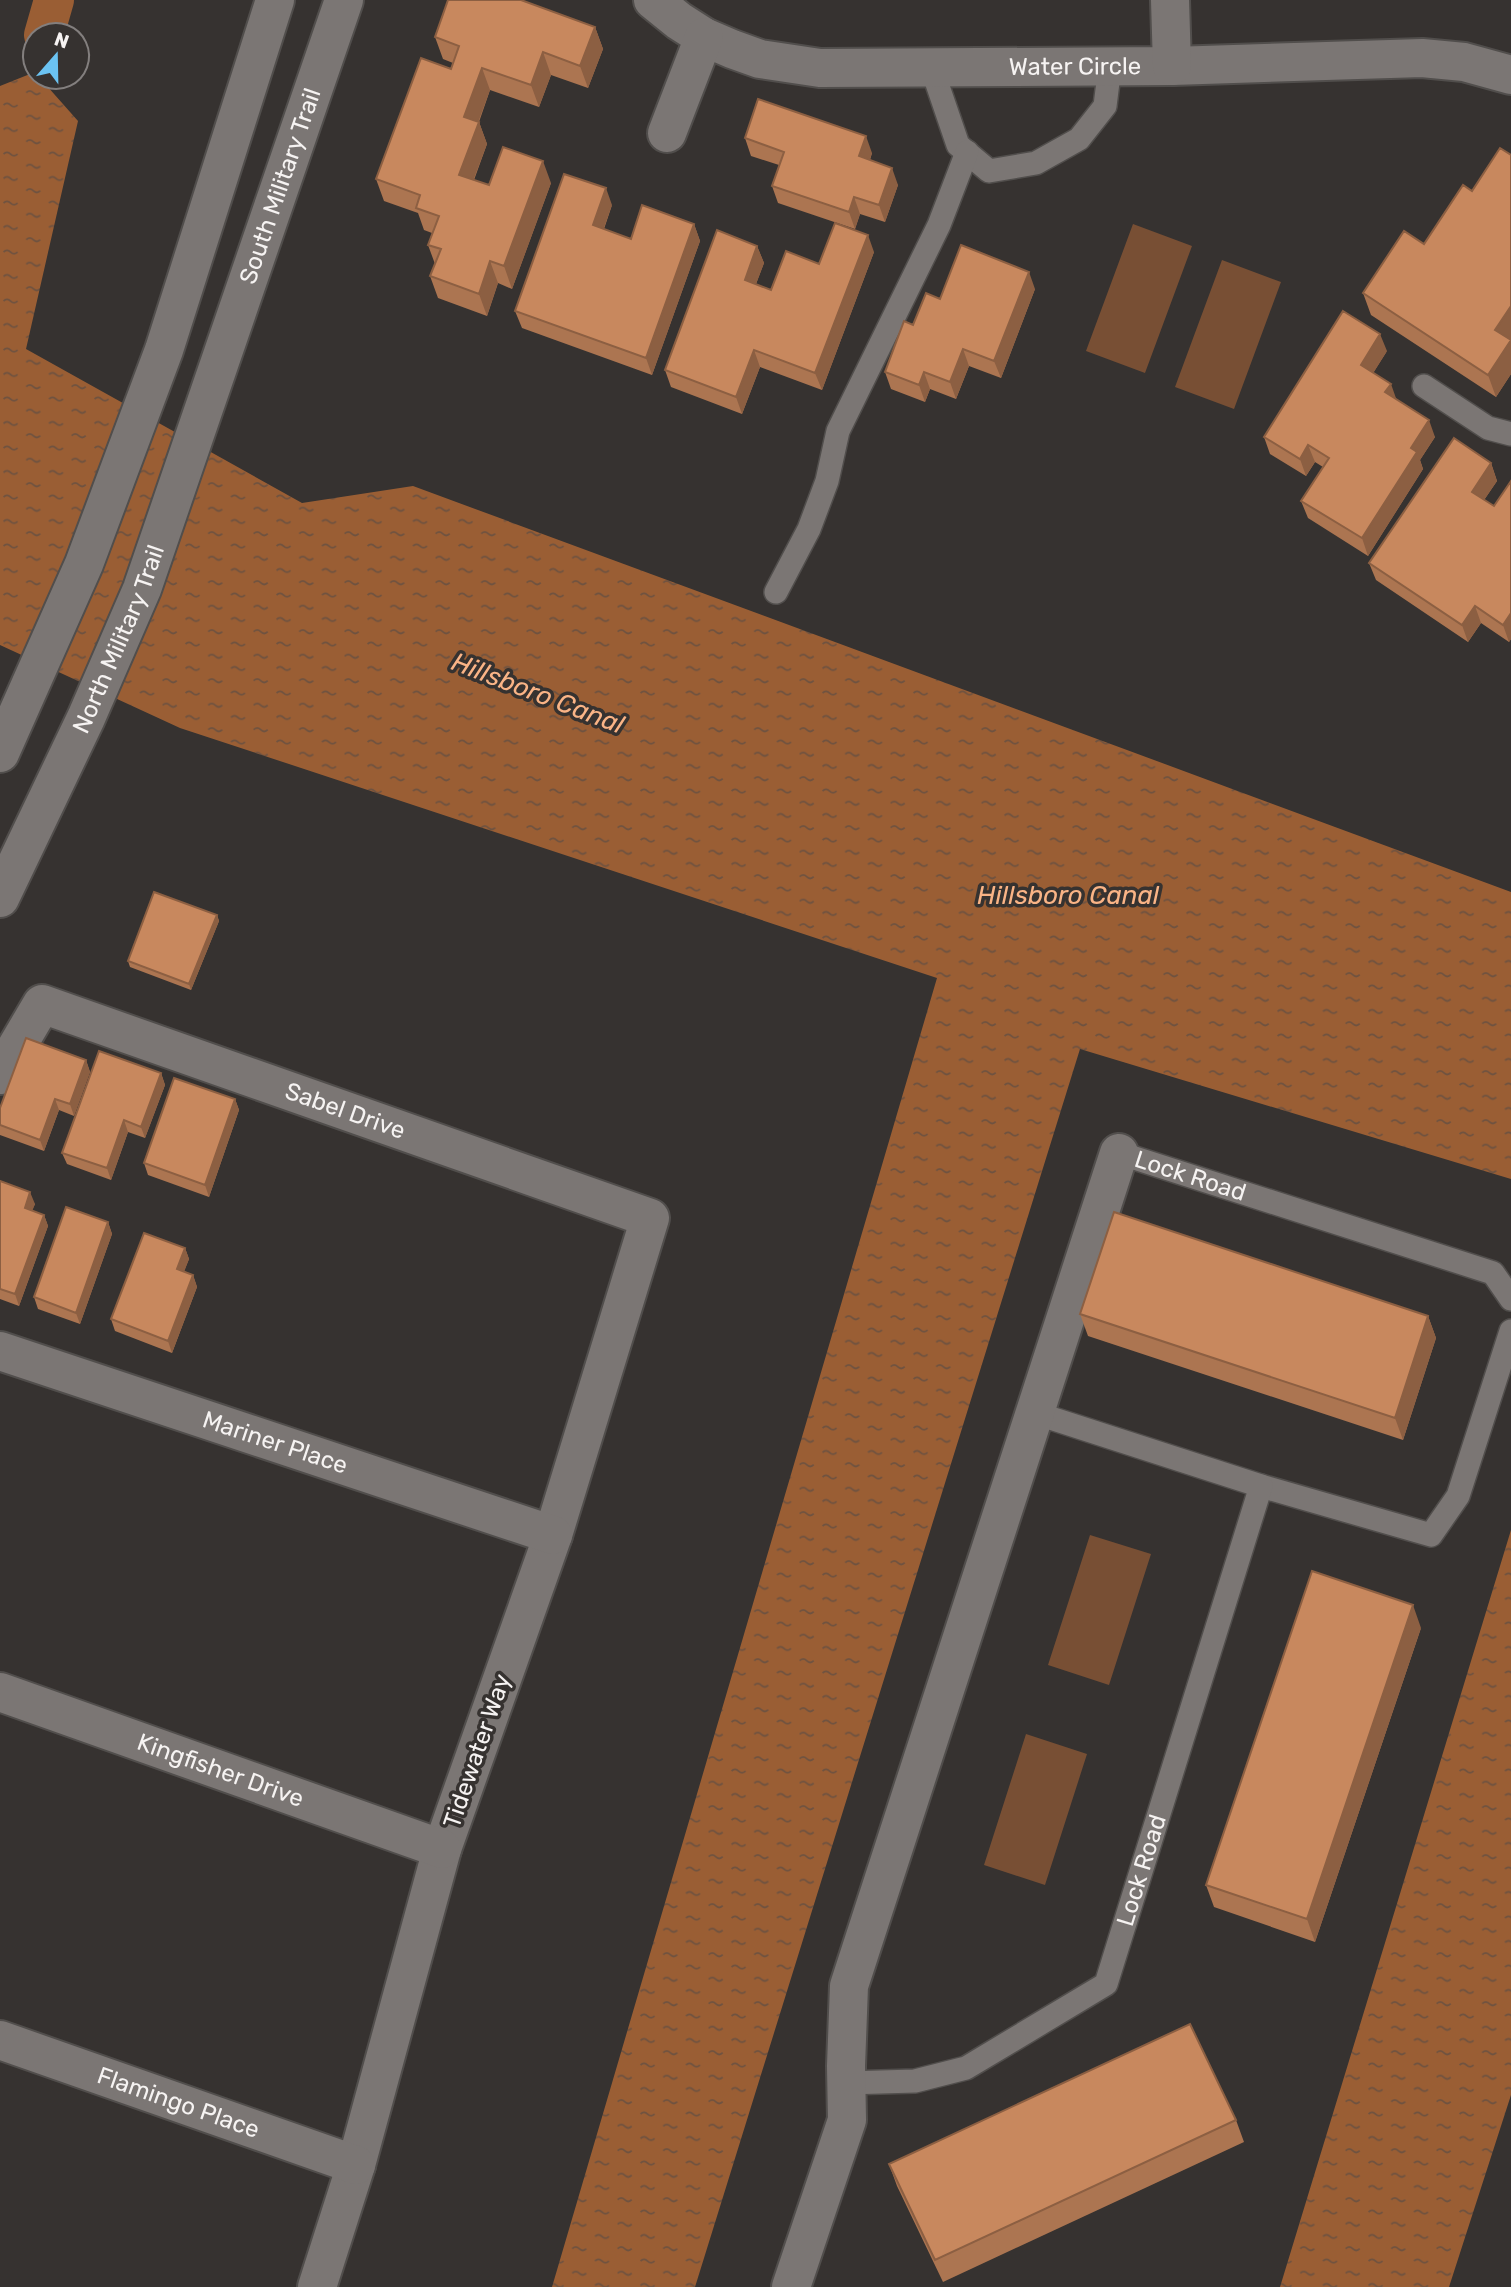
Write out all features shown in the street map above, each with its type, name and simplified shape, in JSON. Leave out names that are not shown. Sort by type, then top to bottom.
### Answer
[{"type":"street","points":[[0,753],[84,564],[164,350],[275,0]]},
{"type":"street","name":"South Military Trail","points":[[218,371],[344,0]]},
{"type":"street","name":"Water Circle","points":[[653,0],[704,37],[751,56],[790,65],[820,68],[1172,66],[1422,58],[1464,62],[1511,75]]},
{"type":"street","points":[[1170,0],[1172,66]]},
{"type":"street","points":[[667,133],[704,37]]},
{"type":"street","name":"North Military Trail","points":[[0,898],[86,718],[142,589],[218,371]]},
{"type":"street","name":"Sabel Drive","points":[[0,1075],[42,1004],[650,1218]]},
{"type":"street","name":"Lock Road","points":[[791,2287],[847,2120],[849,1986],[1119,1153]]},
{"type":"street","name":"Tidewater Way","points":[[317,2287],[356,2165],[442,1849],[553,1535],[650,1218]]},
{"type":"street","name":"Mariner Place","points":[[0,1351],[553,1535]]},
{"type":"street","name":"Kingfisher Drive","points":[[0,1692],[442,1849]]},
{"type":"street","name":"Flamingo Place","points":[[0,2040],[356,2165]]},
{"type":"lane","points":[[931,66],[958,145],[989,171],[1035,163],[1079,139],[1105,106],[1110,66]]},
{"type":"lane","points":[[776,592],[809,529],[823,493],[838,431],[939,225],[967,152]]},
{"type":"lane","points":[[1424,386],[1488,428],[1511,434]]},
{"type":"lane","name":"Lock Road","points":[[1119,1153],[1493,1273],[1511,1299]]},
{"type":"lane","points":[[1035,1413],[1261,1486],[1431,1535],[1458,1496],[1511,1331]]},
{"type":"lane","name":"Lock Road","points":[[846,2083],[915,2081],[966,2068],[1106,1984],[1261,1486]]},
{"type":"shaded area","points":[[1133,224],[1192,246],[1145,373],[1086,351]]},
{"type":"shaded area","points":[[1222,260],[1281,282],[1234,409],[1175,387]]},
{"type":"shaded area","points":[[1090,1535],[1151,1554],[1109,1685],[1048,1665]]},
{"type":"shaded area","points":[[1026,1734],[1087,1754],[1045,1885],[984,1865]]},
{"type":"water","name":"Hillsboro Canal","points":[[21,78],[21,91],[51,91],[78,121],[26,349],[302,503],[413,486],[1511,892],[1511,1179],[1080,1049],[695,2287],[552,2287],[937,978],[180,728],[0,645],[0,86]]},
{"type":"water","points":[[1511,1530],[1511,2095],[1449,2287],[1280,2287]]},
{"type":"building","points":[[448,0],[521,0],[595,27],[580,66],[543,52],[531,85],[482,68],[464,117],[479,122],[459,175],[489,185],[503,147],[543,161],[504,266],[490,261],[479,294],[430,276],[441,249],[428,245],[439,216],[416,208],[420,195],[376,179],[421,58],[451,69],[459,46],[435,37]]},
{"type":"building","points":[[758,99],[866,136],[859,156],[892,168],[879,205],[854,197],[849,212],[772,186],[784,152],[745,138]]},
{"type":"building","points":[[1500,148],[1511,155],[1511,306],[1495,330],[1511,340],[1488,375],[1363,293],[1404,231],[1424,244],[1463,185],[1472,191]]},
{"type":"building","points":[[564,174],[606,188],[593,225],[631,239],[642,205],[694,224],[646,358],[515,311]]},
{"type":"building","points":[[835,223],[868,235],[815,373],[754,350],[736,397],[665,370],[717,230],[757,246],[745,280],[771,290],[786,251],[819,264]]},
{"type":"building","points":[[961,245],[1029,272],[994,361],[963,349],[950,382],[924,372],[919,385],[885,372],[904,321],[913,325],[926,293],[940,299]]},
{"type":"building","points":[[1343,311],[1380,334],[1361,365],[1391,384],[1385,392],[1429,420],[1411,448],[1417,452],[1362,538],[1301,501],[1329,458],[1308,445],[1300,459],[1264,437]]},
{"type":"building","points":[[1454,438],[1491,463],[1472,492],[1494,506],[1511,481],[1511,613],[1503,625],[1475,606],[1462,625],[1369,563]]},
{"type":"building","points":[[154,892],[217,915],[189,984],[128,961]]},
{"type":"building","points":[[26,1038],[86,1060],[70,1104],[55,1099],[40,1140],[0,1125],[0,1108]]},
{"type":"building","points":[[99,1051],[161,1073],[141,1127],[124,1120],[107,1168],[62,1153]]},
{"type":"building","points":[[174,1078],[235,1099],[205,1185],[144,1163]]},
{"type":"building","points":[[0,1181],[30,1192],[25,1208],[44,1215],[15,1294],[0,1289]]},
{"type":"building","points":[[66,1207],[108,1222],[76,1313],[34,1297]]},
{"type":"building","points":[[1114,1212],[1428,1316],[1395,1418],[1080,1314]]},
{"type":"building","points":[[144,1233],[185,1248],[177,1269],[193,1275],[168,1341],[111,1319]]},
{"type":"building","points":[[1312,1571],[1413,1605],[1307,1919],[1206,1885]]},
{"type":"building","points":[[1190,2024],[1236,2120],[935,2260],[889,2164]]},
{"type":"waterway","points":[[48,21],[54,0]]}]
